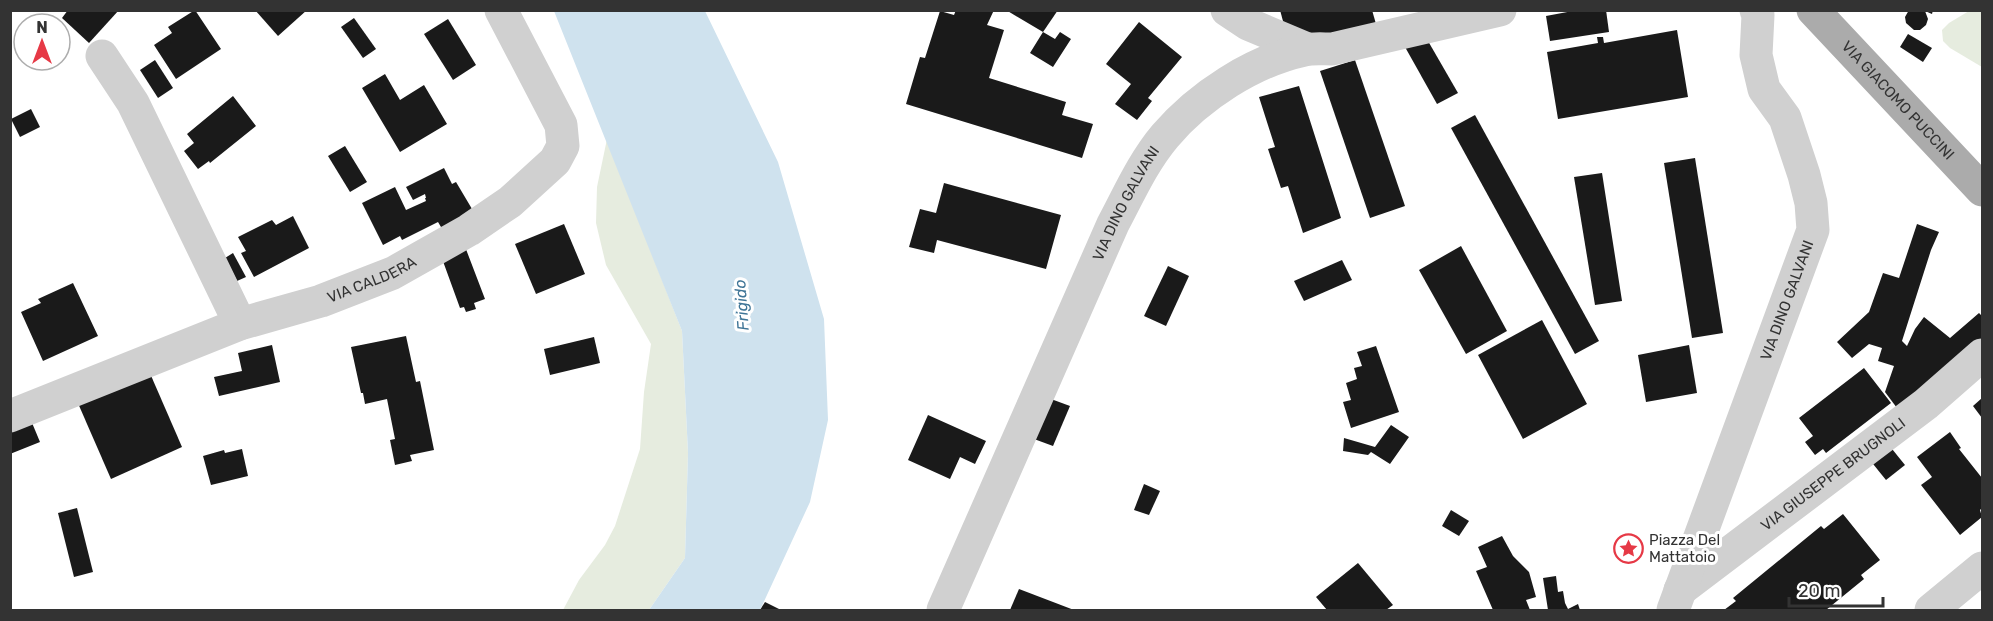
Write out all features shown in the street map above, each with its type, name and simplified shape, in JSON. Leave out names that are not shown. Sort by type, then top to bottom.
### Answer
[{"type":"main road","name":"VIA GIACOMO PUCCINI","points":[[1813,10],[1983,190]]},
{"type":"street","name":"VIA CALDERA","points":[[10,416],[240,324],[321,301],[393,273],[469,230],[510,202],[555,161],[563,146],[561,125],[501,10]]},
{"type":"street","points":[[1227,10],[1248,24],[1307,50]]},
{"type":"street","name":"VIA DINO GALVANI","points":[[943,610],[1113,224],[1142,168],[1164,137],[1198,103],[1230,81],[1277,58],[1307,50],[1332,50],[1500,10]]},
{"type":"street","name":"VIA DINO GALVANI","points":[[1677,600],[1813,230],[1811,203],[1785,118],[1764,89],[1756,55],[1758,12]]},
{"type":"street","points":[[102,56],[133,103],[240,324]]},
{"type":"street","name":"VIA GIUSEPPE BRUGNOLI","points":[[1652,610],[1677,600],[1926,404],[1983,355]]},
{"type":"street","points":[[1931,610],[1983,568]]},
{"type":"shaded area","points":[[1969,11],[1982,11],[1982,67],[1950,48],[1943,41],[1942,30]]},
{"type":"shaded area","points":[[607,139],[682,331],[688,453],[685,558],[649,610],[563,610],[579,580],[605,545],[615,526],[640,449],[644,392],[651,344],[606,265],[596,223],[597,187]]},
{"type":"water","name":"Frigido","points":[[554,11],[705,11],[778,162],[824,319],[828,420],[810,502],[760,610],[649,610],[685,558],[688,453],[682,331]]},
{"type":"building","points":[[68,10],[119,10],[89,43],[72,27],[72,12],[66,12]]},
{"type":"building","points":[[195,10],[221,49],[176,79],[154,45],[172,33],[168,27]]},
{"type":"building","points":[[255,10],[307,10],[278,36]]},
{"type":"building","points":[[956,10],[994,10],[987,25],[1004,30],[989,78],[1066,102],[1062,115],[1093,124],[1082,158],[906,104],[920,57],[925,58],[940,11],[954,15]]},
{"type":"building","points":[[1006,10],[1058,10],[1043,32]]},
{"type":"building","points":[[1280,10],[1372,10],[1376,24],[1316,38],[1287,36]]},
{"type":"building","points":[[1578,10],[1606,10],[1609,32],[1550,41],[1546,16]]},
{"type":"building","points":[[1909,10],[1933,10],[1932,14],[1925,11],[1928,19],[1926,25],[1920,30],[1914,30],[1906,23],[1905,17]]},
{"type":"building","points":[[354,18],[376,49],[363,58],[341,27]]},
{"type":"building","points":[[448,19],[476,65],[453,80],[424,34]]},
{"type":"building","points":[[1139,22],[1182,57],[1148,98],[1152,101],[1137,120],[1115,104],[1131,84],[1106,64]]},
{"type":"building","points":[[1677,30],[1688,97],[1558,119],[1547,52],[1598,43],[1597,37],[1603,37],[1604,43]]},
{"type":"building","points":[[1043,32],[1055,39],[1060,32],[1071,39],[1053,67],[1030,53]]},
{"type":"building","points":[[1908,34],[1932,48],[1923,62],[1900,47]]},
{"type":"building","points":[[1428,41],[1458,93],[1437,104],[1405,47]]},
{"type":"building","points":[[155,60],[173,88],[158,98],[140,70]]},
{"type":"building","points":[[1355,60],[1405,206],[1370,218],[1320,71]]},
{"type":"building","points":[[385,74],[400,100],[424,85],[447,124],[400,152],[362,88]]},
{"type":"building","points":[[1299,86],[1341,218],[1303,233],[1288,186],[1281,188],[1268,149],[1275,147],[1259,97]]},
{"type":"building","points":[[233,96],[256,126],[210,163],[209,161],[198,169],[184,151],[194,143],[187,134]]},
{"type":"building","points":[[31,109],[40,127],[20,137],[11,119]]},
{"type":"building","points":[[1475,115],[1599,341],[1575,354],[1451,128]]},
{"type":"building","points":[[345,146],[367,182],[350,192],[328,156]]},
{"type":"building","points":[[1695,158],[1723,333],[1692,338],[1664,163]]},
{"type":"building","points":[[444,168],[452,184],[456,182],[475,214],[444,232],[438,222],[402,240],[400,236],[383,245],[362,203],[395,187],[406,210],[426,201],[426,198],[425,194],[413,200],[406,187]]},
{"type":"building","points":[[1602,173],[1622,301],[1595,305],[1574,177]]},
{"type":"building","points":[[944,183],[1061,215],[1046,269],[937,240],[934,253],[909,247],[920,209],[936,213]]},
{"type":"building","points":[[293,216],[309,248],[254,277],[241,253],[246,251],[238,237],[272,220],[276,225]]},
{"type":"building","points":[[564,224],[585,274],[536,294],[515,244]]},
{"type":"building","points":[[1917,224],[1939,232],[1902,341],[1907,346],[1924,317],[1950,338],[1979,313],[1982,316],[1982,338],[1897,408],[1885,392],[1894,366],[1878,361],[1882,348],[1869,344],[1852,358],[1837,342],[1869,312],[1883,273],[1899,278]]},
{"type":"building","points":[[464,244],[485,299],[474,303],[476,309],[466,312],[464,307],[460,308],[440,253]]},
{"type":"building","points":[[1461,246],[1507,331],[1466,354],[1419,270]]},
{"type":"building","points":[[233,253],[246,277],[237,281],[225,258]]},
{"type":"building","points":[[1342,260],[1352,280],[1304,301],[1294,281]]},
{"type":"building","points":[[1168,266],[1189,276],[1166,326],[1144,316]]},
{"type":"building","points":[[73,283],[98,336],[43,361],[21,312],[41,303],[38,299]]},
{"type":"building","points":[[1542,320],[1587,404],[1523,439],[1478,355]]},
{"type":"building","points":[[406,336],[416,382],[420,381],[434,450],[410,455],[412,461],[395,465],[390,440],[395,439],[387,399],[365,404],[351,347]]},
{"type":"building","points":[[594,337],[600,363],[550,375],[544,349]]},
{"type":"building","points":[[272,345],[280,382],[219,396],[214,377],[242,371],[238,353]]},
{"type":"building","points":[[1689,345],[1697,393],[1646,402],[1638,355]]},
{"type":"building","points":[[1376,346],[1399,412],[1351,428],[1343,402],[1351,400],[1346,383],[1357,379],[1354,368],[1362,366],[1357,352]]},
{"type":"building","points":[[1864,368],[1891,403],[1826,453],[1823,449],[1815,455],[1805,442],[1813,436],[1799,418]]},
{"type":"building","points":[[149,371],[182,447],[111,479],[77,401]]},
{"type":"building","points":[[1982,398],[1982,418],[1973,406]]},
{"type":"building","points":[[1051,399],[1070,406],[1053,446],[1034,439]]},
{"type":"building","points":[[928,415],[986,441],[975,464],[960,457],[950,479],[908,460]]},
{"type":"building","points":[[30,418],[40,442],[10,454],[10,426]]},
{"type":"building","points":[[1391,425],[1409,437],[1390,464],[1371,452],[1368,455],[1343,451],[1344,438],[1375,447]]},
{"type":"building","points":[[1950,432],[1961,448],[1959,449],[1982,478],[1982,508],[1980,510],[1982,517],[1960,535],[1921,485],[1932,477],[1917,457]]},
{"type":"building","points":[[1888,444],[1905,465],[1886,480],[1869,459]]},
{"type":"building","points":[[242,449],[248,476],[211,485],[203,456],[224,450],[225,453]]},
{"type":"building","points":[[1144,484],[1160,491],[1149,515],[1134,510]]},
{"type":"building","points":[[77,508],[93,572],[74,577],[58,513]]},
{"type":"building","points":[[1451,510],[1469,521],[1459,536],[1442,526]]},
{"type":"building","points":[[1843,514],[1880,560],[1861,575],[1864,579],[1826,610],[1724,610],[1736,601],[1733,598],[1821,526],[1824,529]]},
{"type":"building","points":[[1502,536],[1513,556],[1529,572],[1536,597],[1526,600],[1530,610],[1493,610],[1476,571],[1487,567],[1478,547]]},
{"type":"building","points":[[1358,563],[1393,605],[1386,610],[1327,610],[1316,597]]},
{"type":"building","points":[[1556,576],[1558,592],[1563,591],[1568,609],[1578,604],[1580,610],[1548,610],[1543,578]]},
{"type":"building","points":[[1019,589],[1074,610],[1010,610]]},
{"type":"building","points":[[765,602],[781,610],[760,610]]},
{"type":"place","name":"Piazza Del Mattatoio","points":[[1628,549]]}]
